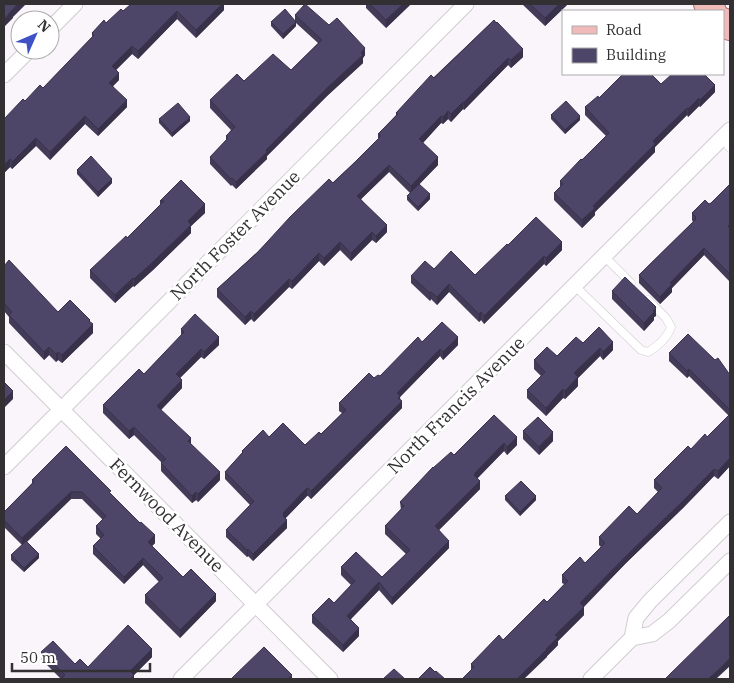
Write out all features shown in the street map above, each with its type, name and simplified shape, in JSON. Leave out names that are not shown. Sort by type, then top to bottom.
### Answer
[{"type":"street","points":[[60,19],[75,4]]},
{"type":"street","name":"North Foster Avenue","points":[[4,467],[466,4]]},
{"type":"street","points":[[4,75],[19,60]]},
{"type":"street","name":"North Francis Avenue","points":[[181,679],[604,256],[727,139]]},
{"type":"street","name":"Fernwood Avenue","points":[[4,352],[330,679]]},
{"type":"street","points":[[632,638],[636,618],[650,601],[730,522]]},
{"type":"street","points":[[590,679],[632,638],[652,634],[669,621],[730,561]]},
{"type":"lane","points":[[604,256],[638,291]]},
{"type":"lane","points":[[574,286],[641,350],[648,352],[654,349],[669,333],[671,327],[666,318],[646,297]]},
{"type":"building","points":[[4,4],[17,4],[10,10],[4,19]]},
{"type":"building","points":[[131,4],[222,4],[196,30],[177,11],[138,51],[132,46],[112,66],[119,73],[109,83],[127,100],[98,129],[85,116],[50,152],[36,138],[12,162],[10,159],[4,165],[4,119],[40,85],[43,88],[94,35],[92,33],[104,20],[106,23],[121,9],[123,11]]},
{"type":"building","points":[[305,4],[329,25],[337,18],[365,48],[361,53],[363,55],[327,88],[236,182],[210,157],[228,138],[226,136],[235,127],[210,100],[237,74],[244,81],[273,54],[291,70],[322,40],[295,15]]},
{"type":"building","points":[[370,4],[403,4],[386,20]]},
{"type":"building","points":[[530,4],[559,4],[545,18]]},
{"type":"building","points":[[285,9],[296,22],[283,34],[271,22]]},
{"type":"building","points":[[494,20],[523,49],[511,60],[508,58],[451,114],[448,111],[443,117],[441,116],[419,139],[438,157],[411,186],[389,165],[357,196],[387,225],[376,236],[372,232],[351,253],[340,242],[324,258],[319,253],[292,281],[289,279],[254,314],[251,311],[245,317],[217,289],[257,253],[329,179],[333,183],[355,162],[381,136],[378,134],[398,114],[396,113],[431,75],[434,78]]},
{"type":"building","points":[[622,75],[652,75],[661,84],[671,75],[705,75],[715,85],[700,100],[699,98],[687,108],[653,141],[655,144],[593,206],[595,208],[582,220],[554,193],[563,184],[560,181],[609,133],[585,107],[598,96],[599,98]]},
{"type":"building","points":[[566,101],[580,116],[565,130],[551,115]]},
{"type":"building","points":[[178,103],[190,117],[172,133],[159,119]]},
{"type":"building","points":[[91,156],[112,179],[98,192],[77,170]]},
{"type":"building","points":[[181,180],[205,204],[188,221],[191,225],[115,295],[90,270],[126,236],[127,238],[164,201],[160,201]]},
{"type":"building","points":[[419,184],[430,194],[418,207],[407,196]]},
{"type":"building","points":[[730,184],[730,224],[728,226],[730,229],[730,274],[704,248],[670,283],[672,284],[660,297],[639,275],[696,219],[692,213],[705,200],[709,204],[711,203]]},
{"type":"building","points":[[536,217],[562,242],[546,258],[544,256],[484,316],[481,312],[479,314],[449,284],[437,297],[411,276],[425,261],[434,269],[451,251],[475,275]]},
{"type":"building","points":[[9,260],[58,312],[70,300],[93,324],[62,355],[58,352],[56,354],[49,347],[44,352],[9,315],[12,312],[4,303],[4,266]]},
{"type":"building","points":[[625,277],[656,307],[644,323],[612,291]]},
{"type":"building","points":[[195,314],[219,337],[204,352],[201,349],[176,374],[182,380],[157,406],[191,438],[188,441],[220,472],[198,494],[196,492],[192,496],[161,463],[166,459],[134,427],[129,431],[103,405],[139,369],[144,374],[184,332],[181,329]]},
{"type":"building","points":[[442,322],[458,337],[443,352],[440,349],[397,393],[400,396],[398,398],[402,401],[311,491],[307,488],[283,513],[287,520],[253,554],[247,550],[226,530],[254,501],[225,472],[242,451],[263,430],[269,437],[283,423],[305,445],[319,432],[321,434],[346,410],[339,403],[369,373],[374,378],[378,375],[380,376],[418,337],[422,342]]},
{"type":"building","points":[[599,327],[613,342],[603,352],[600,348],[574,373],[578,377],[565,391],[563,389],[546,408],[527,390],[545,372],[534,360],[547,347],[557,356],[576,337],[583,343]]},
{"type":"building","points":[[688,334],[715,360],[718,358],[730,375],[730,410],[689,369],[687,371],[669,353]]},
{"type":"building","points":[[4,382],[13,391],[4,400]]},
{"type":"building","points":[[730,414],[730,458],[718,471],[714,469],[580,603],[584,607],[555,635],[558,637],[517,679],[462,679],[474,667],[471,664],[499,635],[503,640],[544,599],[547,602],[568,581],[562,575],[580,557],[585,563],[605,543],[599,537],[629,506],[637,514],[662,488],[654,480],[688,446],[691,449],[705,434],[707,437]]},
{"type":"building","points":[[494,415],[517,437],[507,447],[504,443],[475,473],[474,475],[480,481],[435,526],[449,541],[392,598],[379,582],[347,616],[359,628],[343,645],[312,615],[329,598],[334,603],[355,581],[341,567],[356,552],[382,577],[410,550],[385,526],[404,506],[400,502],[433,467],[451,452],[454,455]]},
{"type":"building","points":[[538,417],[553,432],[539,447],[523,431]]},
{"type":"building","points":[[66,446],[140,523],[155,535],[148,542],[183,577],[191,569],[216,594],[180,630],[145,595],[163,578],[143,558],[124,577],[93,546],[104,535],[96,526],[106,516],[82,492],[71,492],[22,538],[4,520],[4,512],[34,482],[32,480]]},
{"type":"building","points":[[521,481],[536,496],[520,512],[505,496]]},
{"type":"building","points":[[26,541],[39,554],[24,568],[11,555]]},
{"type":"building","points":[[730,615],[730,658],[708,679],[665,679]]},
{"type":"building","points":[[128,625],[152,649],[130,671],[134,675],[130,679],[61,679],[65,675],[41,652],[53,641],[75,664],[80,659],[88,667]]},
{"type":"building","points":[[264,647],[292,675],[287,679],[231,679]]},
{"type":"building","points":[[430,667],[435,672],[445,679],[418,679]]},
{"type":"building","points":[[394,669],[405,679],[383,679]]}]
